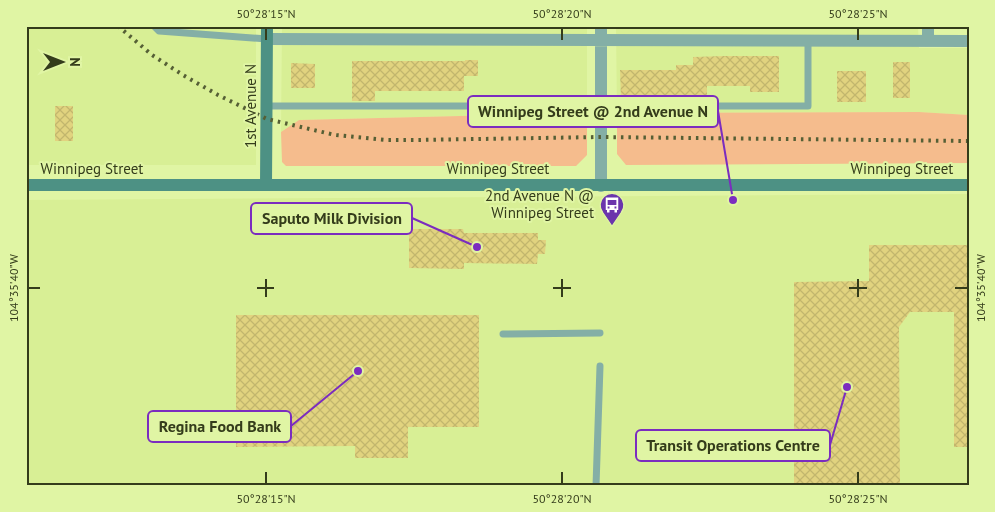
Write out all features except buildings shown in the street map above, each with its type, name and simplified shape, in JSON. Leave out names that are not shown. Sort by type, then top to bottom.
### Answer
[{"type":"main road","name":"1st Avenue N","points":[[266,185],[267,33]]},
{"type":"main road","name":"Winnipeg Street","points":[[26,185],[969,185]]},
{"type":"street","points":[[601,26],[601,186]]},
{"type":"street","points":[[928,26],[928,41]]},
{"type":"street","points":[[267,33],[601,40],[969,41]]},
{"type":"lane","points":[[154,26],[159,30],[267,33]]},
{"type":"lane","points":[[267,106],[808,106],[808,41]]},
{"type":"lane","points":[[503,334],[600,334]]},
{"type":"lane","points":[[596,486],[600,366]]},
{"type":"shaded area","points":[[26,26],[256,26],[256,165],[26,165]]},
{"type":"shaded area","points":[[282,26],[587,26],[587,113],[299,120],[281,132]]},
{"type":"shaded area","points":[[616,26],[918,26],[919,48],[969,48],[969,115],[919,112],[617,113]]},
{"type":"shaded area","points":[[919,112],[969,115],[969,163],[626,165],[617,154],[617,113]]},
{"type":"shaded area","points":[[587,113],[587,155],[576,166],[286,166],[282,162],[281,132],[299,120]]},
{"type":"shaded area","points":[[969,194],[969,486],[26,486],[26,200]]},
{"type":"railway","points":[[118,26],[152,55],[218,95],[267,119],[335,135],[386,140],[601,137],[969,141]]},
{"type":"place","name":"Winnipeg Street @ 2nd Avenue N","points":[[733,200]]},
{"type":"place","name":"2nd Avenue N @ Winnipeg Street","points":[[612,226]]},
{"type":"place","name":"Saputo Milk Division","points":[[477,247]]},
{"type":"place","name":"Regina Food Bank","points":[[358,371]]},
{"type":"place","name":"Transit Operations Centre","points":[[847,387]]}]
